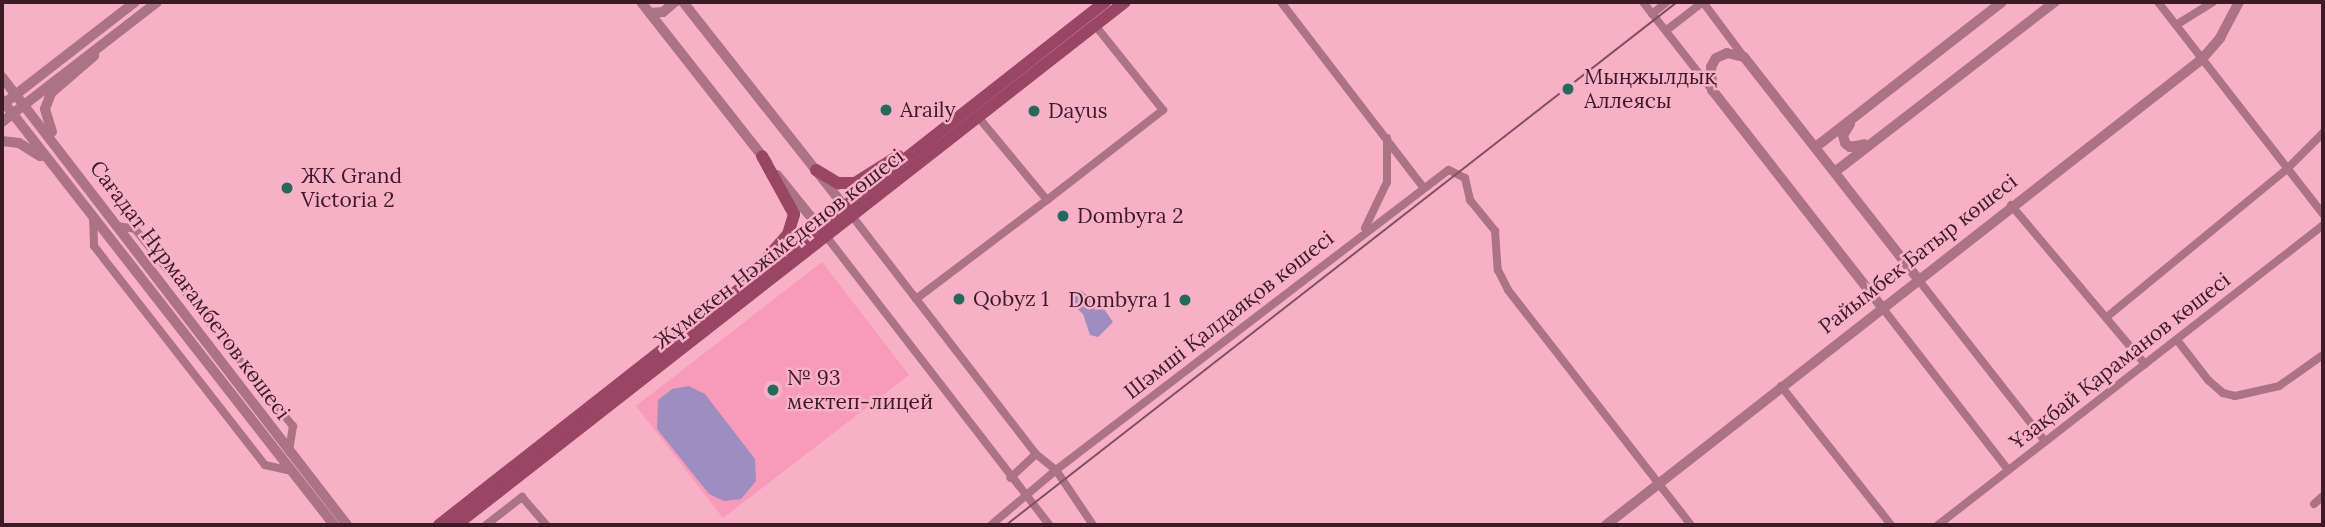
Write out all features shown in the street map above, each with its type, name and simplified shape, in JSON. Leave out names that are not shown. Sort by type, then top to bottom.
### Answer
[{"type":"main road","name":"Жұмекен Нәжімеденов көшесі","points":[[456,525],[848,211],[923,144],[1105,2]]},
{"type":"main road","name":"Жұмекен Нәжімеденов көшесі","points":[[848,211],[979,118],[1125,2]]},
{"type":"main road","points":[[816,170],[838,183],[855,183],[923,144]]},
{"type":"main road","points":[[747,283],[793,222],[794,214],[762,156]]},
{"type":"main road","name":"Жұмекен Нәжімеденов көшесі","points":[[439,525],[747,283],[822,232]]},
{"type":"street","points":[[2,103],[135,2]]},
{"type":"street","points":[[2,122],[158,2]]},
{"type":"street","points":[[641,2],[822,232],[1025,498],[1049,525]]},
{"type":"street","points":[[650,13],[663,12],[675,2]]},
{"type":"street","points":[[683,2],[1037,454],[1056,470],[1093,525]]},
{"type":"street","points":[[1281,2],[1422,186]]},
{"type":"street","points":[[1643,2],[1668,29],[1712,90],[2008,470]]},
{"type":"street","points":[[1652,14],[1667,2]]},
{"type":"street","points":[[1668,29],[1703,2],[2045,441]]},
{"type":"street","points":[[1817,146],[2002,2]]},
{"type":"street","points":[[1836,171],[2055,2]]},
{"type":"street","points":[[2158,2],[2323,214]]},
{"type":"street","points":[[2176,25],[2213,2]]},
{"type":"street","name":"Райымбек Батыр көшесі","points":[[1606,525],[1881,306],[2202,58],[2220,38],[2239,2]]},
{"type":"street","points":[[916,299],[1163,110],[1095,25]]},
{"type":"street","points":[[83,182],[76,165],[46,125],[45,109],[51,93],[85,68],[102,44]]},
{"type":"street","points":[[1712,90],[1710,67],[1716,58],[1727,53],[1744,57]]},
{"type":"street","name":"Сағадат Нұрмағамбетов көшесі","points":[[2,77],[347,525]]},
{"type":"street","name":"Сағадат Нұрмағамбетов көшесі","points":[[2,103],[12,112],[288,470],[334,525]]},
{"type":"street","points":[[979,118],[1046,200]]},
{"type":"street","points":[[1855,118],[1843,135],[1850,148],[1877,138]]},
{"type":"street","points":[[2108,316],[2287,169],[2323,133]]},
{"type":"street","points":[[1362,233],[1387,183],[1387,138]]},
{"type":"street","points":[[2,141],[33,149],[59,173]]},
{"type":"street","name":"Шәмші Қалдаяқов көшесі","points":[[990,525],[1056,470],[1422,186],[1449,170],[1465,178],[1470,200],[1495,231],[1496,259],[1508,290],[1658,485]]},
{"type":"street","points":[[2011,205],[2146,364]]},
{"type":"street","points":[[93,216],[94,246],[265,466],[288,470]]},
{"type":"street","name":"Ұзақбай Қараманов көшесі","points":[[1938,525],[2323,225]]},
{"type":"street","points":[[116,226],[135,229],[293,426],[289,452]]},
{"type":"street","points":[[2177,340],[2208,380],[2223,393],[2235,396],[2279,386],[2323,355]]},
{"type":"street","points":[[1781,386],[1891,525]]},
{"type":"street","points":[[1010,478],[1037,454]]},
{"type":"street","points":[[301,485],[326,525]]},
{"type":"street","points":[[1658,485],[1691,525]]},
{"type":"street","points":[[2314,504],[2323,496]]},
{"type":"street","points":[[486,525],[522,497],[546,525]]},
{"type":"shaded area","name":"№ 93 мектеп-лицей","points":[[822,262],[909,375],[723,518],[636,406]]},
{"type":"shaded area","points":[[1080,290],[1102,306],[1113,322],[1098,337],[1090,335],[1083,314],[1071,303]]},
{"type":"shaded area","points":[[689,386],[705,394],[755,459],[756,481],[741,499],[724,501],[709,494],[657,429],[658,400],[672,389]]},
{"type":"tram line","points":[[1006,525],[1677,2]]},
{"type":"place","name":"Мыңжылдық Аллеясы","points":[[1568,89]]},
{"type":"place","name":"Araily","points":[[886,110]]},
{"type":"place","name":"Dayus","points":[[1034,111]]},
{"type":"place","name":"ЖК Grand Victoria 2","points":[[287,188]]},
{"type":"place","name":"Dombyra 2","points":[[1063,216]]},
{"type":"place","name":"Qobyz 1","points":[[959,299]]},
{"type":"place","name":"Dombyra 1","points":[[1185,300]]},
{"type":"place","name":"№ 93 мектеп-лицей","points":[[773,390]]}]
